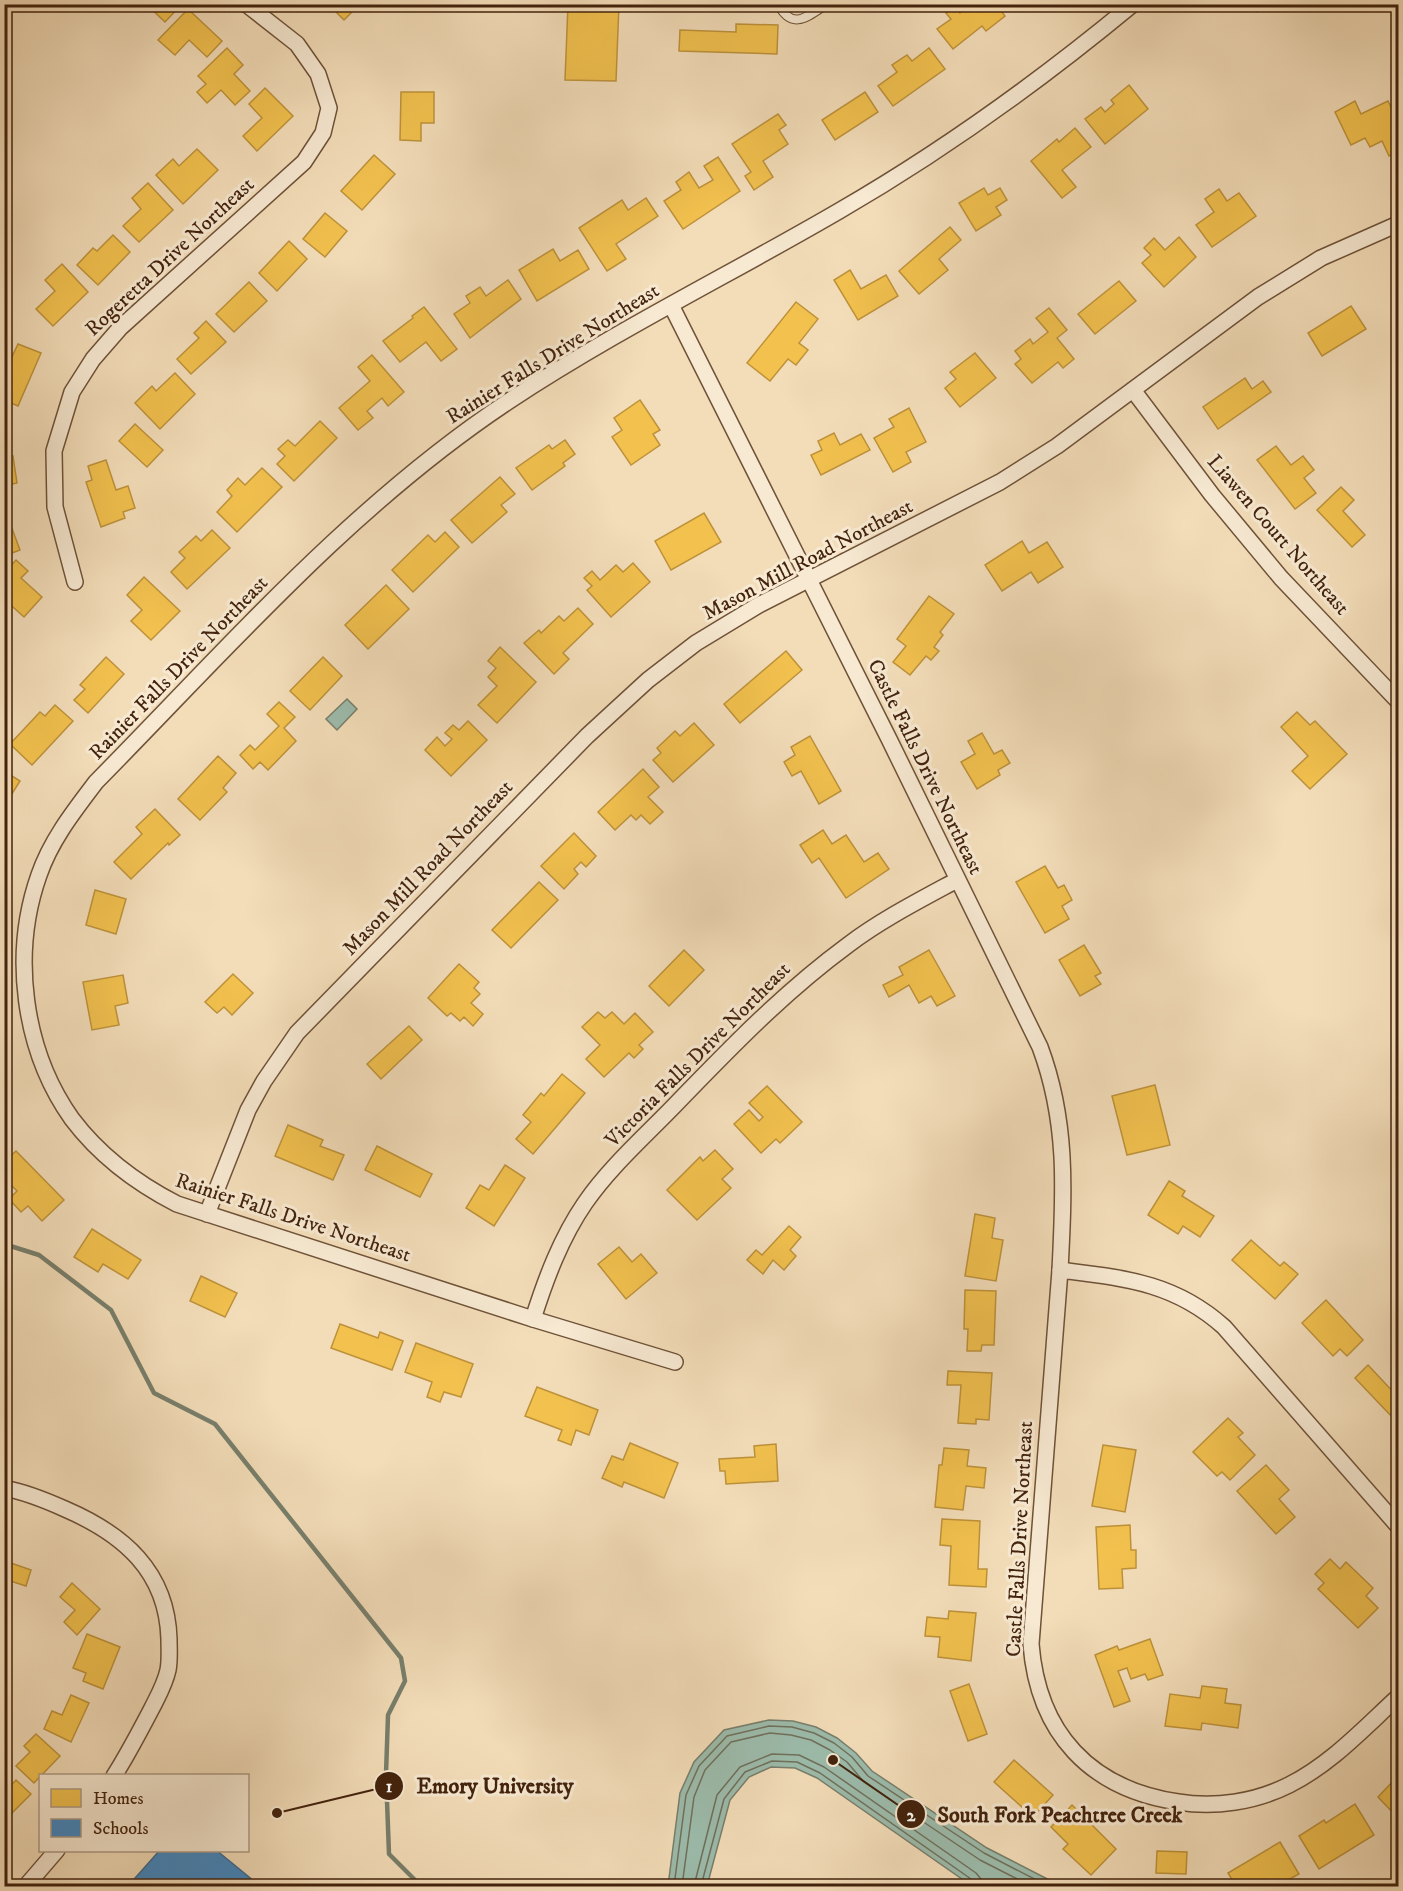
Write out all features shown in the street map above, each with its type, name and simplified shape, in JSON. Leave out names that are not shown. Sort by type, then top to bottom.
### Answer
[{"type":"street","name":"Rogeretta Drive Northeast","points":[[75,582],[55,507],[54,451],[72,392],[93,359],[120,328],[304,162],[322,133],[329,108],[318,74],[297,44],[246,4]]},
{"type":"street","name":"Rainier Falls Drive Northeast","points":[[675,1362],[533,1319],[177,1204],[151,1191],[124,1173],[100,1151],[72,1119],[53,1087],[39,1055],[30,1019],[24,978],[25,940],[30,904],[40,873],[53,844],[70,816],[96,782],[307,567],[397,484],[437,452],[509,401],[608,340],[839,211],[910,168],[1027,88],[1133,4]]},
{"type":"street","name":"Mason Mill Road Northeast","points":[[207,1214],[248,1110],[264,1081],[297,1033],[587,736],[648,680],[696,643],[757,606],[1000,482],[1057,446],[1258,297],[1321,258],[1398,224]]},
{"type":"street","name":"Castle Falls Drive Northeast","points":[[671,305],[1010,983],[1050,1074],[1060,1122],[1064,1160],[1064,1198],[1031,1644],[1035,1678],[1054,1725],[1075,1752],[1100,1774],[1133,1792],[1155,1799],[1196,1805],[1216,1805],[1240,1802],[1287,1786],[1333,1755],[1398,1697]]},
{"type":"street","name":"Liawen Court Northeast","points":[[1133,390],[1212,495],[1281,578],[1398,701]]},
{"type":"street","name":"Victoria Falls Drive Northeast","points":[[533,1319],[544,1286],[566,1236],[597,1188],[635,1146],[743,1035],[807,976],[850,943],[957,880]]},
{"type":"street","points":[[1060,1270],[1130,1279],[1150,1285],[1173,1293],[1212,1316],[1398,1526]]},
{"type":"street","points":[[4,1488],[42,1499],[102,1526],[130,1549],[146,1567],[162,1597],[167,1611],[168,1672],[142,1728],[115,1774]]},
{"type":"street","points":[[26,1887],[56,1852]]},
{"type":"lane","points":[[778,4],[784,15],[796,20],[805,18],[827,4]]},
{"type":"water","points":[[347,699],[357,709],[337,730],[326,719]]},
{"type":"water","points":[[769,1720],[793,1721],[816,1727],[837,1738],[856,1753],[872,1771],[987,1848],[1061,1886],[972,1886],[817,1778],[795,1768],[771,1767],[749,1777],[730,1800],[707,1886],[668,1886],[680,1793],[694,1762],[724,1730]]},
{"type":"building: Homes","points":[[146,4],[182,4],[165,22]]},
{"type":"building: Homes","points":[[328,4],[360,4],[344,20]]},
{"type":"building: Homes","points":[[568,4],[619,4],[616,81],[565,80]]},
{"type":"building: Homes","points":[[971,4],[996,4],[1005,16],[986,31],[982,26],[953,49],[937,29],[951,19],[946,13],[955,6],[960,13]]},
{"type":"building: Homes","points":[[1250,4],[1265,4],[1257,12]]},
{"type":"building: Homes","points":[[188,9],[222,41],[207,57],[189,40],[175,55],[158,40]]},
{"type":"building: Homes","points":[[736,24],[778,25],[777,54],[679,51],[680,30],[736,32]]},
{"type":"building: Homes","points":[[227,48],[243,65],[234,74],[250,91],[235,105],[221,90],[207,103],[197,92],[206,84],[198,76]]},
{"type":"building: Homes","points":[[929,48],[945,69],[893,106],[878,86],[897,72],[892,65],[907,55],[912,61]]},
{"type":"building: Homes","points":[[1129,85],[1148,109],[1105,144],[1085,119],[1101,107],[1105,112],[1114,104],[1111,100]]},
{"type":"building: Homes","points":[[265,88],[293,116],[257,151],[243,136],[262,118],[249,104]]},
{"type":"building: Homes","points":[[401,92],[434,92],[434,123],[421,123],[421,141],[400,140]]},
{"type":"building: Homes","points":[[865,92],[878,112],[835,140],[822,120]]},
{"type":"building: Homes","points":[[1355,101],[1361,114],[1388,101],[1398,122],[1398,151],[1389,156],[1382,141],[1370,147],[1365,138],[1351,145],[1335,112]]},
{"type":"building: Homes","points":[[778,114],[786,125],[779,130],[788,144],[763,161],[773,177],[754,190],[745,176],[751,172],[732,144]]},
{"type":"building: Homes","points":[[1075,128],[1091,147],[1062,170],[1076,187],[1062,198],[1031,161],[1057,139],[1059,142]]},
{"type":"building: Homes","points":[[197,149],[218,170],[183,204],[156,175],[173,159],[179,166]]},
{"type":"building: Homes","points":[[374,155],[395,174],[362,210],[341,191]]},
{"type":"building: Homes","points":[[718,157],[740,191],[683,229],[664,201],[681,190],[676,182],[689,172],[699,188],[713,180],[704,166]]},
{"type":"building: Homes","points":[[148,183],[173,210],[139,242],[123,226],[141,209],[132,198]]},
{"type":"building: Homes","points":[[984,188],[988,195],[1000,188],[1007,200],[996,207],[1001,215],[976,231],[959,203]]},
{"type":"building: Homes","points":[[1219,189],[1227,201],[1239,193],[1256,216],[1212,247],[1196,225],[1214,212],[1205,199]]},
{"type":"building: Homes","points":[[646,198],[658,216],[616,244],[626,259],[607,271],[579,228],[622,200],[628,210]]},
{"type":"building: Homes","points":[[325,213],[347,231],[325,257],[303,239]]},
{"type":"building: Homes","points":[[950,227],[961,240],[939,259],[948,270],[919,294],[899,271]]},
{"type":"building: Homes","points":[[113,235],[130,252],[98,285],[77,265],[93,248],[97,251]]},
{"type":"building: Homes","points":[[1179,237],[1196,257],[1164,287],[1142,263],[1151,255],[1144,248],[1154,238],[1165,250]]},
{"type":"building: Homes","points":[[289,241],[307,259],[277,291],[259,273]]},
{"type":"building: Homes","points":[[553,249],[560,261],[578,250],[589,269],[537,301],[519,270]]},
{"type":"building: Homes","points":[[62,264],[88,292],[53,326],[36,309],[55,291],[45,280]]},
{"type":"building: Homes","points":[[850,270],[861,289],[886,275],[898,296],[858,320],[834,280]]},
{"type":"building: Homes","points":[[508,280],[521,299],[470,338],[454,314],[470,303],[466,296],[480,287],[486,296]]},
{"type":"building: Homes","points":[[1119,281],[1136,301],[1095,334],[1078,314]]},
{"type":"building: Homes","points":[[249,282],[267,301],[234,332],[216,314]]},
{"type":"building: Homes","points":[[796,302],[818,319],[799,343],[808,350],[796,365],[788,359],[770,381],[747,363]]},
{"type":"building: Homes","points":[[1351,306],[1366,329],[1322,356],[1308,333]]},
{"type":"building: Homes","points":[[424,307],[457,349],[441,361],[426,342],[400,362],[383,341]]},
{"type":"building: Homes","points":[[1049,308],[1067,330],[1057,338],[1074,359],[1063,368],[1058,362],[1032,383],[1015,364],[1021,359],[1015,351],[1030,339],[1033,344],[1048,332],[1036,318]]},
{"type":"building: Homes","points":[[206,321],[226,342],[191,374],[177,359],[199,338],[194,333]]},
{"type":"building: Homes","points":[[18,344],[41,353],[18,406],[4,400],[4,374]]},
{"type":"building: Homes","points":[[975,353],[996,378],[960,407],[945,388],[956,379],[950,372]]},
{"type":"building: Homes","points":[[372,355],[404,392],[388,406],[382,398],[367,411],[373,418],[358,430],[339,408],[370,381],[358,367]]},
{"type":"building: Homes","points":[[175,373],[195,394],[160,429],[135,403],[152,386],[156,391]]},
{"type":"building: Homes","points":[[1245,378],[1252,389],[1263,381],[1271,392],[1218,429],[1203,407]]},
{"type":"building: Homes","points":[[640,400],[660,430],[653,434],[660,445],[631,465],[612,437],[622,430],[614,418]]},
{"type":"building: Homes","points":[[909,408],[926,442],[906,452],[911,462],[893,472],[874,438],[894,427],[889,419]]},
{"type":"building: Homes","points":[[320,421],[337,438],[294,481],[277,464],[285,456],[278,449],[288,440],[295,446]]},
{"type":"building: Homes","points":[[135,424],[163,450],[147,467],[119,441]]},
{"type":"building: Homes","points":[[834,433],[840,445],[861,434],[870,450],[821,475],[811,455],[822,450],[818,441]]},
{"type":"building: Homes","points":[[565,440],[575,454],[563,463],[565,466],[532,490],[516,468],[549,445],[552,449]]},
{"type":"building: Homes","points":[[1276,446],[1291,465],[1303,456],[1314,470],[1304,478],[1316,493],[1295,509],[1257,460]]},
{"type":"building: Homes","points":[[13,456],[17,483],[8,485],[9,492],[4,493],[4,458]]},
{"type":"building: Homes","points":[[106,460],[116,490],[128,486],[135,508],[123,512],[125,518],[101,527],[86,482],[92,480],[88,466]]},
{"type":"building: Homes","points":[[262,468],[282,487],[237,532],[217,512],[232,496],[227,490],[238,478],[245,485]]},
{"type":"building: Homes","points":[[500,477],[515,494],[501,505],[507,512],[472,543],[451,520]]},
{"type":"building: Homes","points":[[1341,487],[1354,500],[1343,511],[1365,535],[1352,547],[1317,510]]},
{"type":"building: Homes","points":[[704,513],[721,542],[671,570],[655,541]]},
{"type":"building: Homes","points":[[7,515],[20,550],[4,556],[4,516]]},
{"type":"building: Homes","points":[[212,530],[230,548],[187,589],[171,572],[185,558],[179,552],[196,536],[201,541]]},
{"type":"building: Homes","points":[[445,532],[459,547],[413,592],[392,570],[428,535],[435,542]]},
{"type":"building: Homes","points":[[1022,541],[1029,553],[1047,542],[1063,567],[1038,583],[1031,572],[1002,591],[985,565]]},
{"type":"building: Homes","points":[[16,560],[28,571],[21,578],[42,597],[24,617],[4,599],[4,573]]},
{"type":"building: Homes","points":[[633,563],[650,582],[611,617],[587,590],[592,586],[584,578],[592,571],[600,580],[616,565],[623,572]]},
{"type":"building: Homes","points":[[144,577],[180,611],[151,640],[131,621],[142,610],[127,595]]},
{"type":"building: Homes","points":[[386,585],[409,609],[368,649],[345,625]]},
{"type":"building: Homes","points":[[929,596],[954,614],[940,632],[943,635],[934,647],[939,651],[931,660],[926,656],[910,675],[893,662],[906,646],[897,639]]},
{"type":"building: Homes","points":[[578,608],[593,624],[563,653],[569,659],[554,674],[524,643],[539,630],[541,633],[559,616],[564,621]]},
{"type":"building: Homes","points":[[500,647],[536,682],[497,723],[478,705],[497,686],[488,677],[496,668],[488,661]]},
{"type":"building: Homes","points":[[786,651],[802,670],[740,723],[724,704]]},
{"type":"building: Homes","points":[[106,657],[124,674],[88,713],[74,700],[85,689],[80,685]]},
{"type":"building: Homes","points":[[323,657],[342,676],[310,710],[290,691]]},
{"type":"building: Homes","points":[[279,702],[295,717],[284,728],[296,741],[268,770],[260,762],[253,769],[240,755],[250,745],[255,750],[279,726],[267,714]]},
{"type":"building: Homes","points":[[55,705],[73,721],[32,765],[10,744],[40,712],[45,716]]},
{"type":"building: Homes","points":[[1297,712],[1310,725],[1315,721],[1347,754],[1310,789],[1292,771],[1308,756],[1281,727]]},
{"type":"building: Homes","points":[[468,721],[487,740],[451,776],[425,750],[437,737],[445,746],[452,739],[445,733],[453,725],[459,730]]},
{"type":"building: Homes","points":[[694,723],[714,745],[673,782],[653,760],[661,753],[657,748],[675,731],[680,736]]},
{"type":"building: Homes","points":[[982,733],[994,754],[1002,750],[1010,763],[998,770],[1000,775],[977,789],[961,762],[975,754],[968,741]]},
{"type":"building: Homes","points":[[810,736],[841,791],[819,804],[801,771],[792,776],[784,762],[795,755],[791,747]]},
{"type":"building: Homes","points":[[218,756],[236,773],[223,788],[227,792],[200,820],[178,799]]},
{"type":"building: Homes","points":[[643,769],[659,787],[648,797],[663,812],[650,824],[641,815],[636,820],[631,815],[615,830],[598,812]]},
{"type":"building: Homes","points":[[4,771],[20,781],[10,797],[4,794]]},
{"type":"building: Homes","points":[[155,809],[180,835],[169,845],[168,843],[131,879],[114,862],[142,834],[136,827]]},
{"type":"building: Homes","points":[[823,830],[832,844],[846,835],[864,862],[878,853],[889,869],[846,898],[819,858],[812,863],[800,845]]},
{"type":"building: Homes","points":[[574,833],[596,856],[586,867],[581,862],[574,869],[578,874],[564,889],[541,866]]},
{"type":"building: Homes","points":[[1045,866],[1058,888],[1064,885],[1072,900],[1062,906],[1069,919],[1045,933],[1016,882]]},
{"type":"building: Homes","points":[[539,882],[558,900],[511,948],[492,930]]},
{"type":"building: Homes","points":[[95,890],[126,899],[116,934],[86,925]]},
{"type":"building: Homes","points":[[1084,945],[1101,973],[1095,976],[1101,984],[1080,996],[1059,960]]},
{"type":"building: Homes","points":[[684,950],[704,970],[669,1006],[649,986]]},
{"type":"building: Homes","points":[[929,950],[955,996],[937,1006],[931,996],[919,1003],[909,985],[889,997],[883,985],[903,975],[899,967]]},
{"type":"building: Homes","points":[[459,964],[479,982],[474,988],[480,994],[471,1003],[483,1014],[473,1026],[464,1017],[460,1021],[451,1013],[447,1016],[428,998]]},
{"type":"building: Homes","points":[[233,974],[253,993],[232,1015],[224,1007],[217,1013],[205,1002]]},
{"type":"building: Homes","points":[[123,975],[128,1003],[115,1006],[119,1025],[92,1030],[83,982]]},
{"type":"building: Homes","points":[[598,1012],[605,1018],[612,1012],[624,1024],[635,1013],[653,1032],[639,1045],[643,1049],[634,1058],[629,1053],[604,1077],[586,1059],[600,1045],[582,1027]]},
{"type":"building: Homes","points":[[409,1026],[422,1040],[381,1079],[367,1064]]},
{"type":"building: Homes","points":[[562,1074],[585,1093],[533,1154],[516,1139],[531,1122],[523,1115],[541,1093],[544,1096]]},
{"type":"building: Homes","points":[[1155,1085],[1170,1145],[1127,1155],[1112,1096]]},
{"type":"building: Homes","points":[[767,1086],[802,1122],[780,1143],[776,1139],[761,1153],[734,1124],[749,1110],[759,1121],[763,1117],[749,1103]]},
{"type":"building: Homes","points":[[288,1125],[323,1140],[320,1146],[344,1155],[333,1180],[275,1156]]},
{"type":"building: Homes","points":[[377,1146],[432,1174],[420,1197],[365,1170]]},
{"type":"building: Homes","points":[[715,1150],[733,1169],[722,1179],[731,1188],[697,1220],[667,1190],[700,1157],[703,1161]]},
{"type":"building: Homes","points":[[16,1151],[64,1200],[42,1221],[28,1206],[21,1212],[9,1199],[17,1191],[4,1178],[4,1162]]},
{"type":"building: Homes","points":[[505,1165],[525,1178],[494,1226],[466,1208],[480,1185],[489,1190]]},
{"type":"building: Homes","points":[[1169,1181],[1185,1191],[1182,1196],[1214,1216],[1200,1237],[1183,1226],[1178,1234],[1148,1215]]},
{"type":"building: Homes","points":[[975,1214],[995,1218],[992,1238],[1003,1240],[996,1281],[965,1276]]},
{"type":"building: Homes","points":[[789,1226],[801,1237],[790,1250],[796,1256],[784,1270],[773,1260],[763,1274],[747,1260],[756,1250],[762,1255]]},
{"type":"building: Homes","points":[[92,1229],[141,1260],[128,1279],[103,1264],[98,1272],[74,1257]]},
{"type":"building: Homes","points":[[1251,1240],[1280,1266],[1284,1262],[1298,1274],[1275,1299],[1232,1260]]},
{"type":"building: Homes","points":[[619,1247],[632,1262],[641,1254],[657,1273],[626,1299],[598,1264]]},
{"type":"building: Homes","points":[[201,1276],[237,1293],[225,1317],[190,1301]]},
{"type":"building: Homes","points":[[965,1290],[996,1291],[994,1345],[982,1345],[981,1351],[967,1351],[968,1329],[964,1329]]},
{"type":"building: Homes","points":[[1326,1300],[1363,1340],[1347,1356],[1340,1349],[1333,1356],[1302,1323]]},
{"type":"building: Homes","points":[[340,1324],[378,1338],[380,1332],[403,1341],[392,1370],[331,1348]]},
{"type":"building: Homes","points":[[416,1343],[473,1364],[461,1397],[444,1392],[440,1402],[427,1397],[432,1382],[405,1372]]},
{"type":"building: Homes","points":[[1368,1365],[1398,1397],[1398,1413],[1393,1418],[1355,1378]]},
{"type":"building: Homes","points":[[948,1371],[992,1373],[989,1420],[976,1419],[976,1424],[958,1423],[961,1385],[947,1385]]},
{"type":"building: Homes","points":[[537,1387],[598,1410],[589,1435],[576,1430],[571,1445],[558,1440],[562,1430],[525,1416]]},
{"type":"building: Homes","points":[[1228,1418],[1243,1433],[1238,1437],[1255,1455],[1230,1480],[1222,1472],[1217,1476],[1193,1452]]},
{"type":"building: Homes","points":[[630,1443],[678,1463],[664,1498],[624,1482],[622,1487],[602,1478],[612,1456],[623,1460]]},
{"type":"building: Homes","points":[[776,1444],[778,1481],[726,1484],[725,1471],[720,1471],[719,1459],[755,1457],[754,1446]]},
{"type":"building: Homes","points":[[1103,1445],[1136,1450],[1125,1512],[1092,1506]]},
{"type":"building: Homes","points":[[944,1448],[969,1450],[967,1466],[986,1468],[984,1488],[966,1486],[963,1510],[935,1507],[939,1465],[942,1465]]},
{"type":"building: Homes","points":[[1266,1465],[1289,1490],[1279,1499],[1295,1517],[1276,1534],[1237,1491]]},
{"type":"building: Homes","points":[[942,1519],[980,1521],[978,1569],[987,1569],[986,1587],[949,1585],[951,1546],[940,1545]]},
{"type":"building: Homes","points":[[1130,1525],[1131,1550],[1136,1550],[1136,1568],[1122,1569],[1123,1588],[1099,1589],[1096,1527]]},
{"type":"building: Homes","points":[[1330,1559],[1340,1569],[1346,1562],[1373,1588],[1366,1596],[1378,1608],[1358,1628],[1318,1589],[1324,1583],[1315,1574]]},
{"type":"building: Homes","points":[[5,1561],[31,1570],[26,1586],[4,1579]]},
{"type":"building: Homes","points":[[72,1583],[100,1609],[77,1635],[64,1622],[75,1610],[60,1597]]},
{"type":"building: Homes","points":[[949,1611],[976,1613],[971,1661],[938,1657],[940,1637],[925,1636],[927,1617],[948,1619]]},
{"type":"building: Homes","points":[[87,1634],[120,1647],[103,1689],[83,1681],[86,1673],[73,1668]]},
{"type":"building: Homes","points":[[1150,1639],[1163,1675],[1148,1680],[1145,1674],[1131,1679],[1127,1668],[1118,1671],[1130,1701],[1114,1707],[1095,1655],[1117,1646],[1119,1650]]},
{"type":"building: Homes","points":[[969,1684],[987,1734],[968,1741],[950,1691]]},
{"type":"building: Homes","points":[[1202,1686],[1227,1689],[1225,1703],[1241,1705],[1238,1728],[1202,1723],[1201,1730],[1165,1726],[1170,1694],[1200,1698]]},
{"type":"building: Homes","points":[[71,1695],[89,1703],[71,1742],[44,1729],[52,1711],[62,1715]]},
{"type":"building: Homes","points":[[36,1734],[60,1756],[43,1774],[39,1774],[39,1778],[34,1783],[16,1766],[30,1752],[24,1746]]},
{"type":"building: Homes","points":[[1014,1760],[1053,1795],[1033,1817],[994,1782]]},
{"type":"building: Homes","points":[[1398,1776],[1398,1818],[1378,1797]]},
{"type":"building: Homes","points":[[16,1780],[31,1794],[4,1821],[4,1793]]},
{"type":"building: Homes","points":[[1355,1804],[1374,1835],[1319,1869],[1299,1836],[1324,1820],[1326,1823]]},
{"type":"building: Homes","points":[[1072,1805],[1116,1849],[1091,1875],[1063,1849],[1068,1844],[1051,1827]]},
{"type":"building: Homes","points":[[1280,1842],[1299,1874],[1277,1886],[1269,1886],[1264,1879],[1252,1886],[1236,1886],[1228,1873]]},
{"type":"building: Homes","points":[[1157,1851],[1187,1852],[1186,1874],[1156,1873]]},
{"type":"building: Schools","points":[[158,1852],[218,1852],[260,1886],[192,1886],[186,1882],[181,1886],[128,1886]]},
{"type":"waterway","points":[[4,1244],[39,1255],[111,1310],[154,1393],[215,1424],[401,1658],[405,1681],[388,1715],[386,1774],[389,1854],[421,1886]]},
{"type":"place","name":"South Fork Peachtree Creek","points":[[833,1760]]},
{"type":"place","name":"Emory University","points":[[277,1813]]}]
